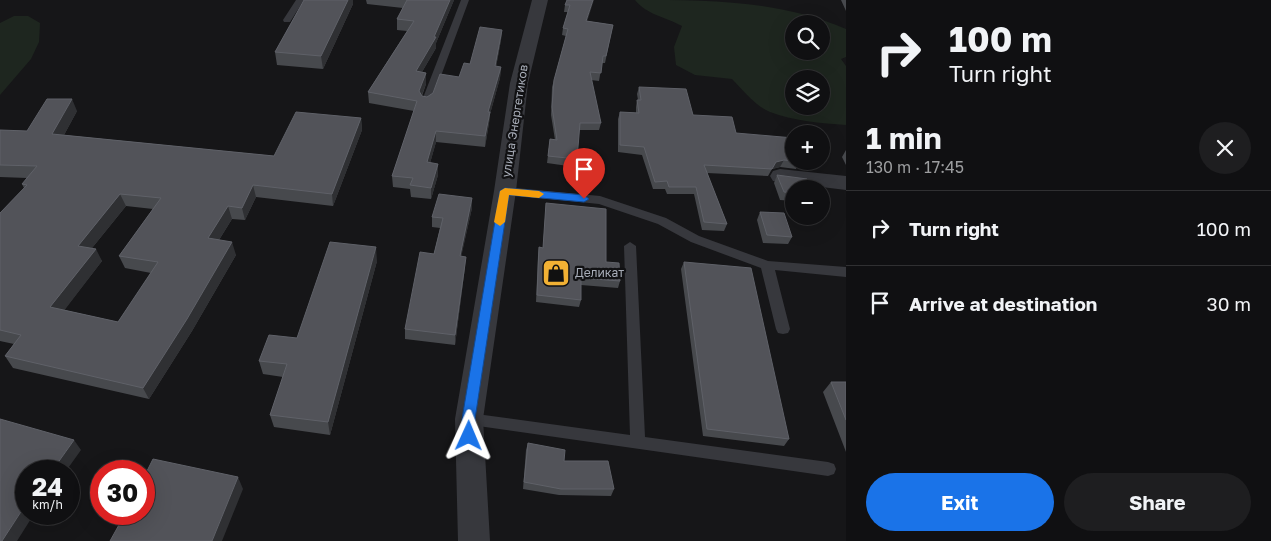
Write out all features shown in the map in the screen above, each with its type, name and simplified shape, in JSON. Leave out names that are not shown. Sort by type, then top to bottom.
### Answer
[{"type":"street","name":"улица Энергетиков","points":[[474,540],[468,419],[505,191],[519,83],[540,0]]},
{"type":"street","points":[[780,176],[846,183]]},
{"type":"lane","points":[[287,20],[300,0]]},
{"type":"lane","points":[[426,103],[465,0]]},
{"type":"lane","points":[[505,191],[600,200],[662,221],[695,239],[767,265],[846,272]]},
{"type":"lane","points":[[630,246],[638,443]]},
{"type":"lane","points":[[767,265],[783,329]]},
{"type":"lane","points":[[468,419],[828,469]]},
{"type":"shaded area","points":[[635,0],[690,0],[743,4],[769,7],[806,15],[785,15],[785,60],[830,60],[830,23],[846,29],[846,57],[841,59],[846,66],[846,125],[798,120],[770,112],[754,102],[732,79],[695,75],[676,65],[674,47],[682,26],[645,9]]},
{"type":"shaded area","points":[[14,16],[28,16],[40,23],[39,42],[31,59],[0,95],[0,23]]},
{"type":"building","points":[[304,0],[348,0],[321,56],[275,52]]},
{"type":"building","points":[[407,0],[450,0],[434,37],[436,37],[416,71],[426,73],[419,91],[422,96],[427,97],[433,93],[440,74],[459,77],[464,63],[470,64],[480,27],[502,30],[495,66],[501,67],[488,112],[490,112],[485,136],[436,131],[427,162],[438,164],[431,188],[410,185],[413,178],[392,176],[417,101],[368,92],[414,21],[397,19]]},
{"type":"building","points":[[567,0],[593,0],[586,21],[613,25],[606,56],[603,56],[601,73],[590,72],[601,123],[580,123],[577,159],[548,156],[550,139],[557,140],[552,107],[554,80],[568,29],[563,28],[570,5],[565,5]]},
{"type":"building","points":[[639,87],[686,89],[693,115],[732,117],[736,133],[785,137],[785,160],[776,162],[772,169],[704,165],[727,224],[704,222],[696,187],[669,187],[667,181],[655,182],[644,147],[620,145],[620,112],[639,113],[637,100],[641,100]]},
{"type":"building","points":[[47,99],[72,99],[52,134],[274,156],[296,112],[361,118],[332,194],[253,185],[242,208],[228,206],[208,238],[232,242],[187,319],[143,388],[5,356],[21,335],[0,330],[0,213],[27,185],[22,184],[37,166],[0,165],[0,130],[27,131]],"holes":[[[120,194],[161,198],[119,256],[158,262],[118,322],[50,307],[96,249],[78,246]]]},
{"type":"building","points":[[777,175],[807,179],[785,180],[784,192]]},
{"type":"building","points":[[439,194],[472,198],[460,256],[466,257],[455,335],[405,329],[420,252],[434,254],[443,218],[432,217]]},
{"type":"building","points":[[546,203],[606,209],[606,262],[619,263],[620,281],[581,278],[581,300],[537,295],[539,247],[543,248]]},
{"type":"building","points":[[760,212],[784,213],[785,225],[788,225],[792,237],[767,235]]},
{"type":"building","points":[[330,242],[376,247],[328,422],[270,415],[287,364],[259,361],[269,335],[297,338]]},
{"type":"building","points":[[684,262],[751,268],[789,439],[707,429]]},
{"type":"building","points":[[831,382],[846,382],[846,420]]},
{"type":"building","points":[[0,419],[74,440],[60,460],[15,460],[15,521],[2,541],[0,541]]},
{"type":"building","points":[[528,443],[565,450],[564,461],[608,461],[614,489],[561,489],[524,482]]},
{"type":"building","points":[[153,459],[238,477],[212,541],[110,541],[119,525],[155,525],[155,460]]},
{"type":"slow traffic","points":[[500,222],[505,191],[539,194]]},
{"type":"place","name":"Деликат","points":[[556,273]]},
{"type":"route","points":[[469,436],[468,419],[505,191],[584,199]]}]
